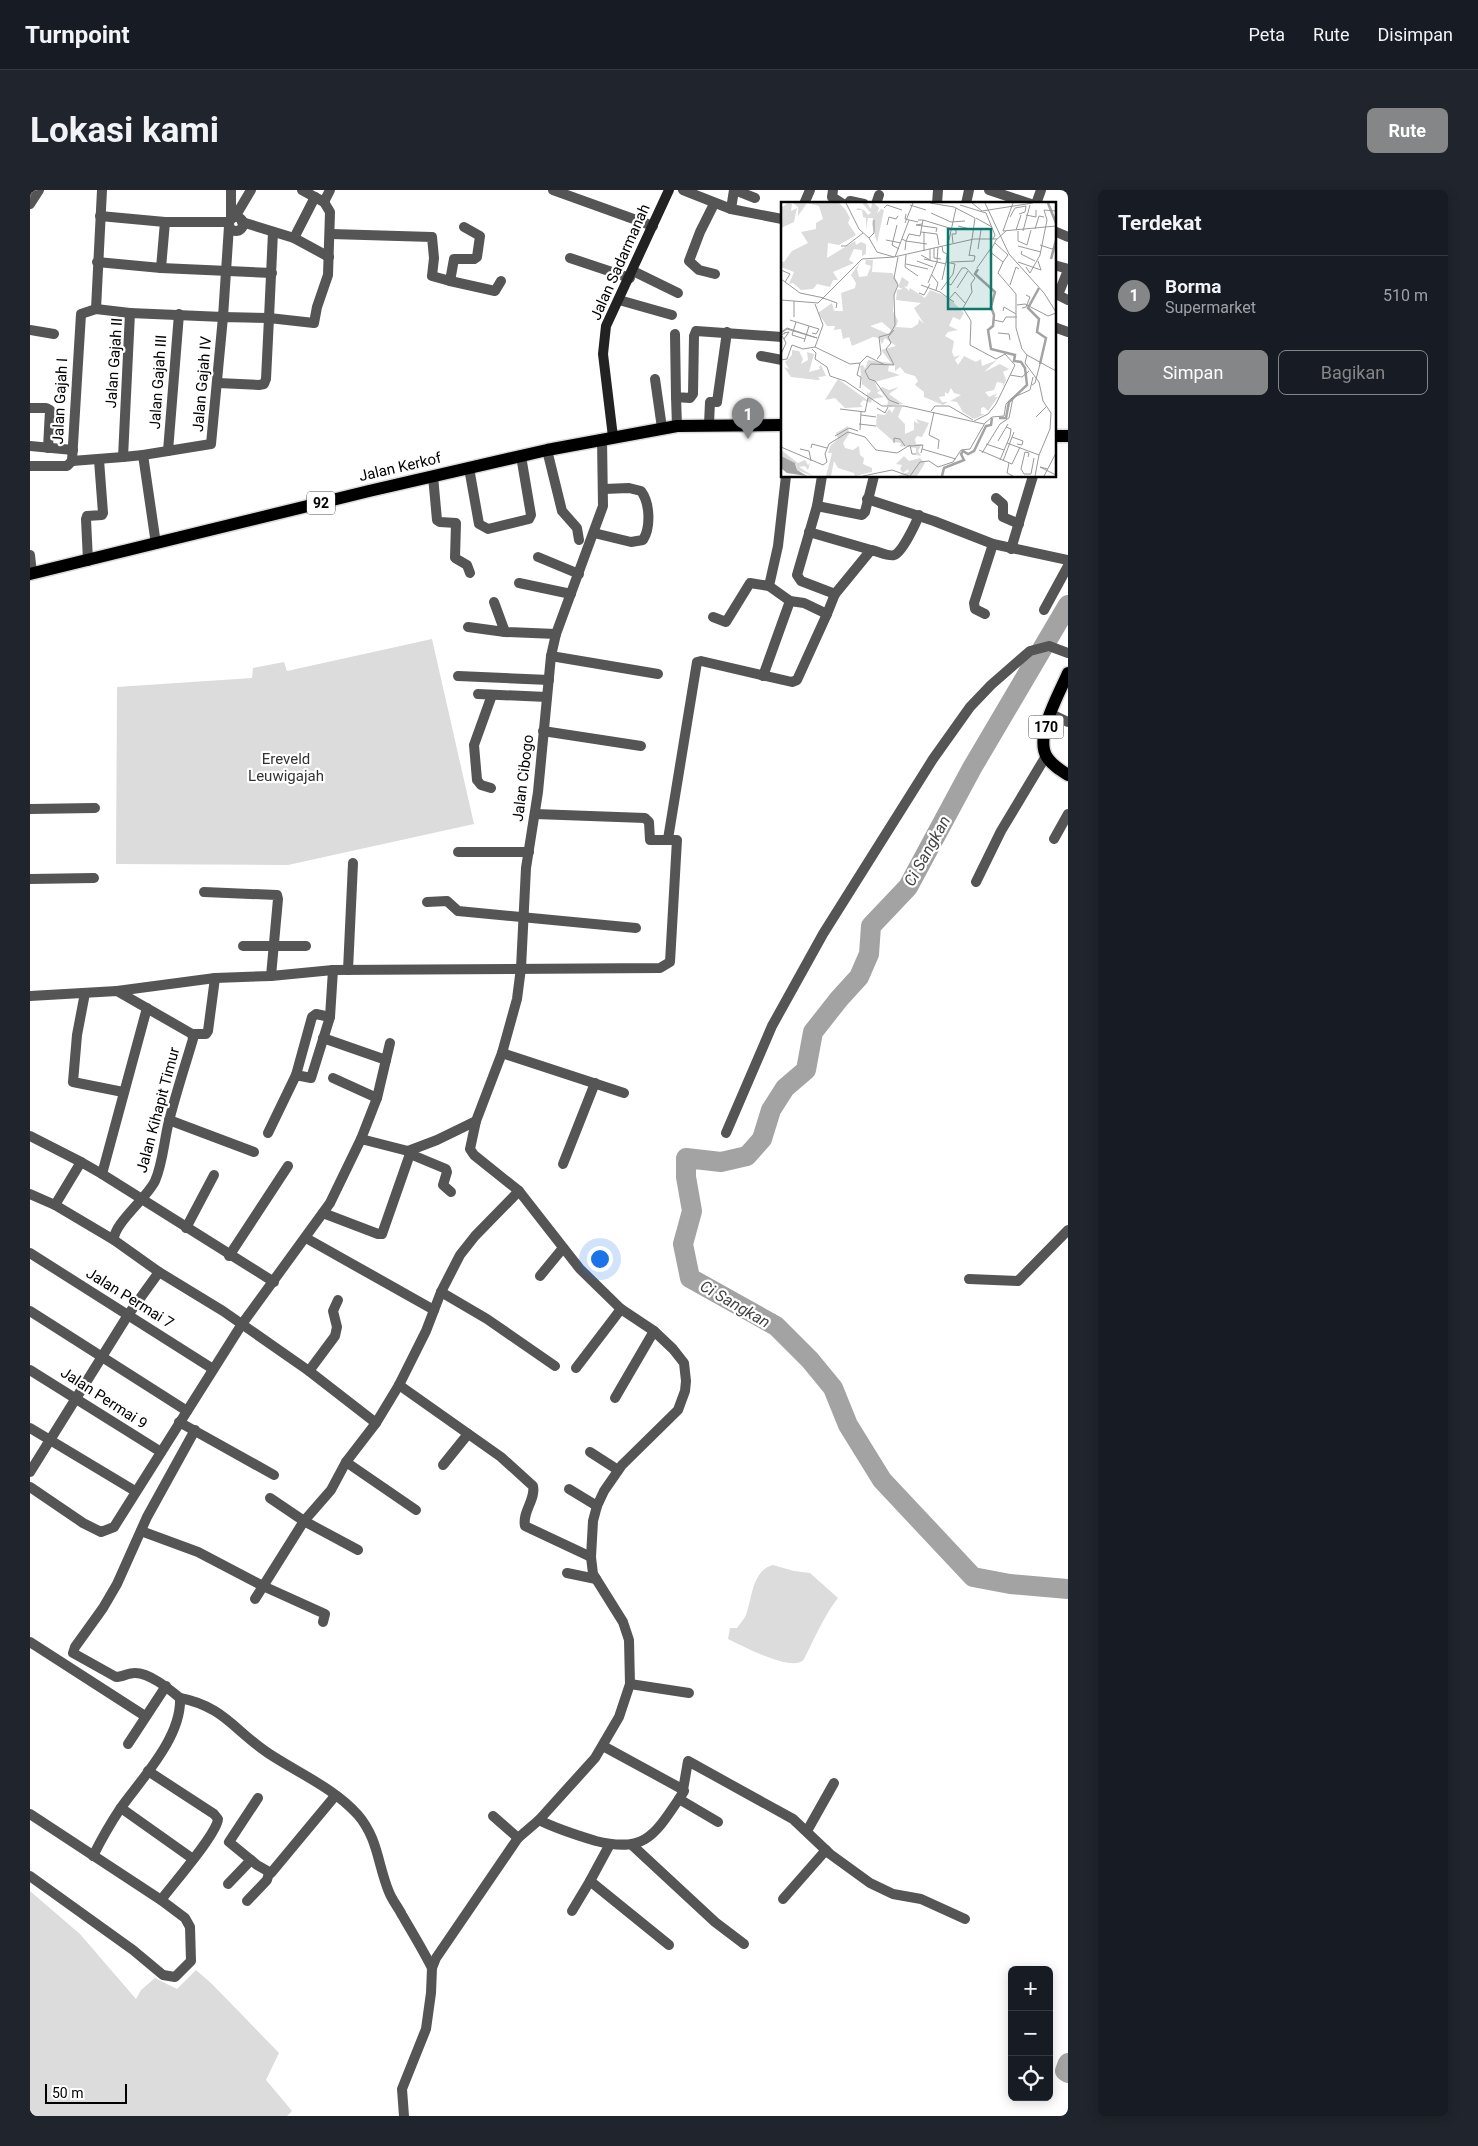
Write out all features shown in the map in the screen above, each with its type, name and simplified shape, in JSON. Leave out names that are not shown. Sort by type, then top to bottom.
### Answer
[{"type":"main road","name":"Jalan Sadarmanah","points":[[608,438],[603,354],[606,326],[652,226],[665,191]]},
{"type":"main road","name":"Jalan Kerkof","points":[[31,574],[547,450],[677,426],[709,424],[781,425]]},
{"type":"main road","name":"170","points":[[1068,673],[1043,738],[1043,748],[1046,756],[1053,765],[1068,775]]},
{"type":"street","points":[[102,190],[96,310],[130,312]]},
{"type":"street","points":[[223,317],[225,272],[233,221],[231,190]]},
{"type":"street","points":[[233,221],[251,190]]},
{"type":"street","points":[[100,216],[164,222],[233,221],[294,238],[329,257],[331,234],[330,210],[319,199],[302,190]]},
{"type":"street","points":[[294,238],[319,199],[330,190]]},
{"type":"street","points":[[553,190],[652,226]]},
{"type":"street","points":[[684,190],[714,204],[781,220]]},
{"type":"street","points":[[731,209],[735,190],[755,198]]},
{"type":"street","points":[[805,202],[810,190]]},
{"type":"street","points":[[833,190],[832,197],[841,202]]},
{"type":"street","points":[[989,190],[1025,202]]},
{"type":"street","points":[[1037,202],[1041,190]]},
{"type":"street","points":[[714,204],[700,232],[689,261],[699,270],[715,274]]},
{"type":"street","points":[[161,268],[164,222]]},
{"type":"street","points":[[434,258],[474,259],[477,257],[480,236],[464,227]]},
{"type":"street","points":[[218,383],[259,385],[264,384],[266,379],[272,273],[272,232]]},
{"type":"street","points":[[1056,232],[1068,237]]},
{"type":"street","points":[[331,234],[430,236],[433,239],[434,258],[432,276],[450,282],[495,291],[501,281]]},
{"type":"street","name":"Jalan Gajah II","points":[[123,457],[130,312],[269,318],[314,323],[317,306],[328,275],[329,257]]},
{"type":"street","points":[[570,258],[631,274],[678,294]]},
{"type":"street","points":[[450,282],[454,259]]},
{"type":"street","points":[[97,262],[161,268],[272,273]]},
{"type":"street","points":[[1068,269],[1056,294],[1068,300]]},
{"type":"street","points":[[619,300],[672,315]]},
{"type":"street","name":"Jalan Gajah I","points":[[30,466],[68,466],[72,456],[80,316],[82,313],[96,310]]},
{"type":"street","name":"Jalan Gajah III","points":[[168,452],[178,314]]},
{"type":"street","name":"Jalan Gajah IV","points":[[143,455],[211,444],[223,317]]},
{"type":"street","points":[[1056,328],[1068,332]]},
{"type":"street","points":[[30,330],[54,334]]},
{"type":"street","points":[[676,397],[692,397],[694,336],[696,330],[781,337]]},
{"type":"street","points":[[709,424],[710,402],[717,402],[727,332]]},
{"type":"street","points":[[675,334],[677,426]]},
{"type":"street","points":[[761,356],[781,360]]},
{"type":"street","points":[[655,379],[662,428]]},
{"type":"street","points":[[30,408],[46,408],[50,410],[48,448]]},
{"type":"street","name":"Jalan Cibogo","points":[[519,1190],[471,1152],[470,1144],[476,1121],[502,1053],[517,999],[529,852],[551,656],[556,634],[603,506],[608,438]]},
{"type":"street","points":[[30,446],[48,448],[72,456],[99,460],[143,455],[156,544]]},
{"type":"street","points":[[547,450],[562,511],[577,528],[579,540]]},
{"type":"street","points":[[469,468],[479,524],[488,529],[529,519],[531,515],[521,456]]},
{"type":"street","points":[[88,561],[86,519],[87,516],[102,515],[103,513],[99,460]]},
{"type":"street","points":[[433,476],[437,520],[440,522],[456,523],[455,558],[467,565],[470,573]]},
{"type":"street","points":[[769,586],[778,546],[786,478]]},
{"type":"street","points":[[822,478],[818,506],[797,572],[798,578],[835,594]]},
{"type":"street","points":[[818,506],[862,515],[865,512],[873,478]]},
{"type":"street","points":[[1012,549],[1032,478]]},
{"type":"street","points":[[594,533],[631,542],[643,540],[646,534],[647,507],[641,491],[629,488],[604,489]]},
{"type":"street","points":[[996,498],[1003,504],[1003,517],[1019,524]]},
{"type":"street","points":[[867,499],[919,515],[993,544],[1068,560]]},
{"type":"street","points":[[810,532],[892,555],[897,554],[910,535],[919,515]]},
{"type":"street","points":[[985,614],[975,610],[974,602],[993,544]]},
{"type":"street","points":[[668,839],[697,662],[701,661],[792,682],[798,680],[835,594],[871,550]]},
{"type":"street","points":[[30,555],[31,574]]},
{"type":"street","points":[[538,557],[579,574]]},
{"type":"street","points":[[1044,610],[1068,566]]},
{"type":"street","points":[[520,583],[571,594]]},
{"type":"street","points":[[714,616],[726,622],[750,584],[769,586],[790,601],[804,603],[827,614]]},
{"type":"street","points":[[763,676],[790,601]]},
{"type":"street","points":[[494,602],[505,632]]},
{"type":"street","points":[[468,627],[505,632],[556,634]]},
{"type":"street","points":[[726,1133],[772,1026],[822,934],[933,759],[970,707],[1030,651],[1038,647],[1054,646],[1068,652]]},
{"type":"street","points":[[551,656],[658,674]]},
{"type":"street","points":[[458,676],[549,680]]},
{"type":"street","points":[[478,694],[547,697]]},
{"type":"street","points":[[491,788],[481,785],[477,780],[474,746],[492,695]]},
{"type":"street","points":[[1051,714],[1068,722]]},
{"type":"street","points":[[544,731],[641,746]]},
{"type":"street","points":[[976,882],[1001,831],[1046,756]]},
{"type":"street","points":[[30,809],[95,808]]},
{"type":"street","points":[[30,996],[117,991],[215,978],[271,976],[334,970],[660,968],[666,966],[670,962],[677,841],[649,839],[649,822],[644,818],[534,814]]},
{"type":"street","points":[[1054,839],[1068,814]]},
{"type":"street","points":[[458,852],[529,852]]},
{"type":"street","points":[[348,970],[352,863]]},
{"type":"street","points":[[30,879],[94,878]]},
{"type":"street","points":[[204,892],[276,895],[278,899],[271,976]]},
{"type":"street","points":[[427,902],[445,901],[458,910],[636,928]]},
{"type":"street","points":[[243,946],[306,946]]},
{"type":"street","points":[[296,1075],[311,1078],[330,1018],[334,970]]},
{"type":"street","points":[[192,1034],[206,1034],[208,1032],[215,978]]},
{"type":"street","name":"Jalan Kihapit Timur","points":[[114,1240],[123,1222],[147,1195],[156,1179],[170,1120],[193,1039],[192,1034],[117,991]]},
{"type":"street","points":[[85,993],[77,1035],[72,1081],[123,1092]]},
{"type":"street","points":[[102,1174],[147,1008]]},
{"type":"street","points":[[268,1133],[296,1075],[312,1017],[316,1014],[330,1018]]},
{"type":"street","points":[[323,1038],[386,1060]]},
{"type":"street","points":[[30,1487],[83,1523],[101,1532],[114,1527],[242,1324],[330,1203],[361,1139],[377,1098],[390,1042]]},
{"type":"street","points":[[502,1053],[624,1093]]},
{"type":"street","points":[[333,1078],[377,1098]]},
{"type":"street","points":[[563,1164],[595,1083]]},
{"type":"street","points":[[170,1120],[254,1152]]},
{"type":"street","points":[[323,1213],[382,1234],[385,1230],[409,1153],[476,1121]]},
{"type":"street","points":[[30,1136],[102,1174],[229,1256],[274,1282]]},
{"type":"street","points":[[361,1139],[409,1153],[446,1170],[448,1172],[443,1185],[451,1192]]},
{"type":"street","points":[[56,1205],[81,1162]]},
{"type":"street","points":[[229,1256],[288,1166]]},
{"type":"street","points":[[186,1228],[214,1175]]},
{"type":"street","points":[[254,1600],[304,1521],[331,1490],[346,1462],[376,1423],[399,1385],[426,1331],[441,1292],[460,1255],[475,1236],[519,1190],[580,1269],[621,1309],[654,1331],[680,1357],[685,1370],[685,1391],[678,1410],[618,1470],[597,1506],[592,1530],[591,1557],[596,1579],[627,1631],[631,1656],[630,1684],[616,1723],[595,1758],[538,1820],[518,1838],[447,1939],[432,1968],[432,1993],[426,2030],[402,2089],[404,2116]]},
{"type":"street","points":[[30,1194],[56,1205],[114,1240],[159,1272],[198,1294],[309,1371],[376,1423]]},
{"type":"street","points":[[969,1279],[1017,1282],[1068,1230]]},
{"type":"street","points":[[306,1238],[434,1310]]},
{"type":"street","points":[[540,1276],[563,1248]]},
{"type":"street","name":"Jalan Permai 7","points":[[30,1253],[213,1369]]},
{"type":"street","points":[[30,1472],[128,1315],[159,1272]]},
{"type":"street","points":[[441,1292],[487,1319],[555,1366]]},
{"type":"street","points":[[309,1371],[335,1336],[337,1327],[333,1311],[338,1300]]},
{"type":"street","points":[[576,1368],[621,1309]]},
{"type":"street","points":[[30,1311],[187,1411]]},
{"type":"street","points":[[615,1398],[654,1331]]},
{"type":"street","name":"Jalan Permai 9","points":[[30,1370],[160,1452]]},
{"type":"street","points":[[399,1385],[514,1468],[533,1486],[534,1491],[524,1519],[525,1526],[591,1557]]},
{"type":"street","points":[[179,1422],[274,1475]]},
{"type":"street","points":[[30,1428],[135,1491]]},
{"type":"street","points":[[195,1430],[141,1531],[117,1584],[103,1608],[75,1647],[73,1653],[116,1677],[135,1673],[166,1686],[180,1698],[202,1703],[214,1709],[267,1753],[297,1769],[358,1815],[377,1850],[384,1880],[390,1895],[432,1968]]},
{"type":"street","points":[[442,1465],[468,1434]]},
{"type":"street","points":[[590,1452],[618,1470]]},
{"type":"street","points":[[346,1462],[416,1510]]},
{"type":"street","points":[[569,1489],[597,1506]]},
{"type":"street","points":[[270,1498],[304,1521],[358,1550]]},
{"type":"street","points":[[141,1531],[198,1552],[263,1586],[325,1614],[323,1622]]},
{"type":"street","points":[[567,1573],[596,1579]]},
{"type":"street","points":[[30,1642],[146,1716]]},
{"type":"street","points":[[630,1684],[689,1693]]},
{"type":"street","points":[[128,1744],[166,1686]]},
{"type":"street","points":[[93,1856],[121,1808],[166,1746],[176,1725],[180,1710],[180,1698]]},
{"type":"street","points":[[603,1746],[679,1791],[718,1822]]},
{"type":"street","points":[[538,1820],[572,1835],[610,1844],[632,1845],[656,1831],[679,1791],[688,1761],[784,1813],[807,1831],[826,1850],[870,1883],[899,1896],[921,1899],[965,1919]]},
{"type":"street","points":[[148,1771],[217,1816],[218,1824],[161,1900]]},
{"type":"street","points":[[807,1831],[834,1783]]},
{"type":"street","points":[[269,1873],[274,1872],[335,1796]]},
{"type":"street","points":[[258,1798],[229,1841],[230,1844],[269,1873]]},
{"type":"street","points":[[121,1808],[193,1859]]},
{"type":"street","points":[[30,1814],[161,1900],[185,1918],[190,1927],[191,1961],[175,1977],[162,1975],[133,1950],[30,1876]]},
{"type":"street","points":[[493,1816],[518,1838]]},
{"type":"street","points":[[572,1911],[610,1844]]},
{"type":"street","points":[[632,1845],[715,1922],[744,1944]]},
{"type":"street","points":[[783,1899],[826,1850]]},
{"type":"street","points":[[228,1884],[251,1860]]},
{"type":"street","points":[[248,1901],[267,1880],[269,1873]]},
{"type":"street","points":[[590,1882],[669,1945]]},
{"type":"green space","name":"Ereveld Leuwigajah","points":[[432,639],[474,824],[288,865],[116,864],[117,687],[252,678],[253,668],[284,662],[287,671]]},
{"type":"green space","points":[[773,1565],[810,1573],[838,1598],[826,1616],[804,1659],[798,1663],[779,1661],[767,1657],[728,1639],[730,1628],[737,1628],[746,1615],[757,1579],[766,1568]]},
{"type":"green space","points":[[30,1891],[80,1934],[136,1999],[141,1990],[155,1978],[177,1989],[196,1970],[279,2053],[266,2080],[292,2111],[287,2116],[30,2116]]},
{"type":"waterway","name":"Ci Sangkan","points":[[1068,605],[972,768],[908,887],[871,926],[869,954],[859,977],[813,1032],[806,1070],[785,1088],[771,1110],[762,1139],[747,1156],[721,1162],[686,1158],[686,1177],[692,1211],[683,1244],[690,1278],[776,1326],[810,1360],[833,1388],[848,1425],[882,1480],[973,1577],[1010,1584],[1068,1589]]},
{"type":"waterway","name":"Ci Sangkan","points":[[1068,2063],[1065,2071],[1068,2073]]},
{"type":"place","name":"Borma","points":[[748,439]]}]
